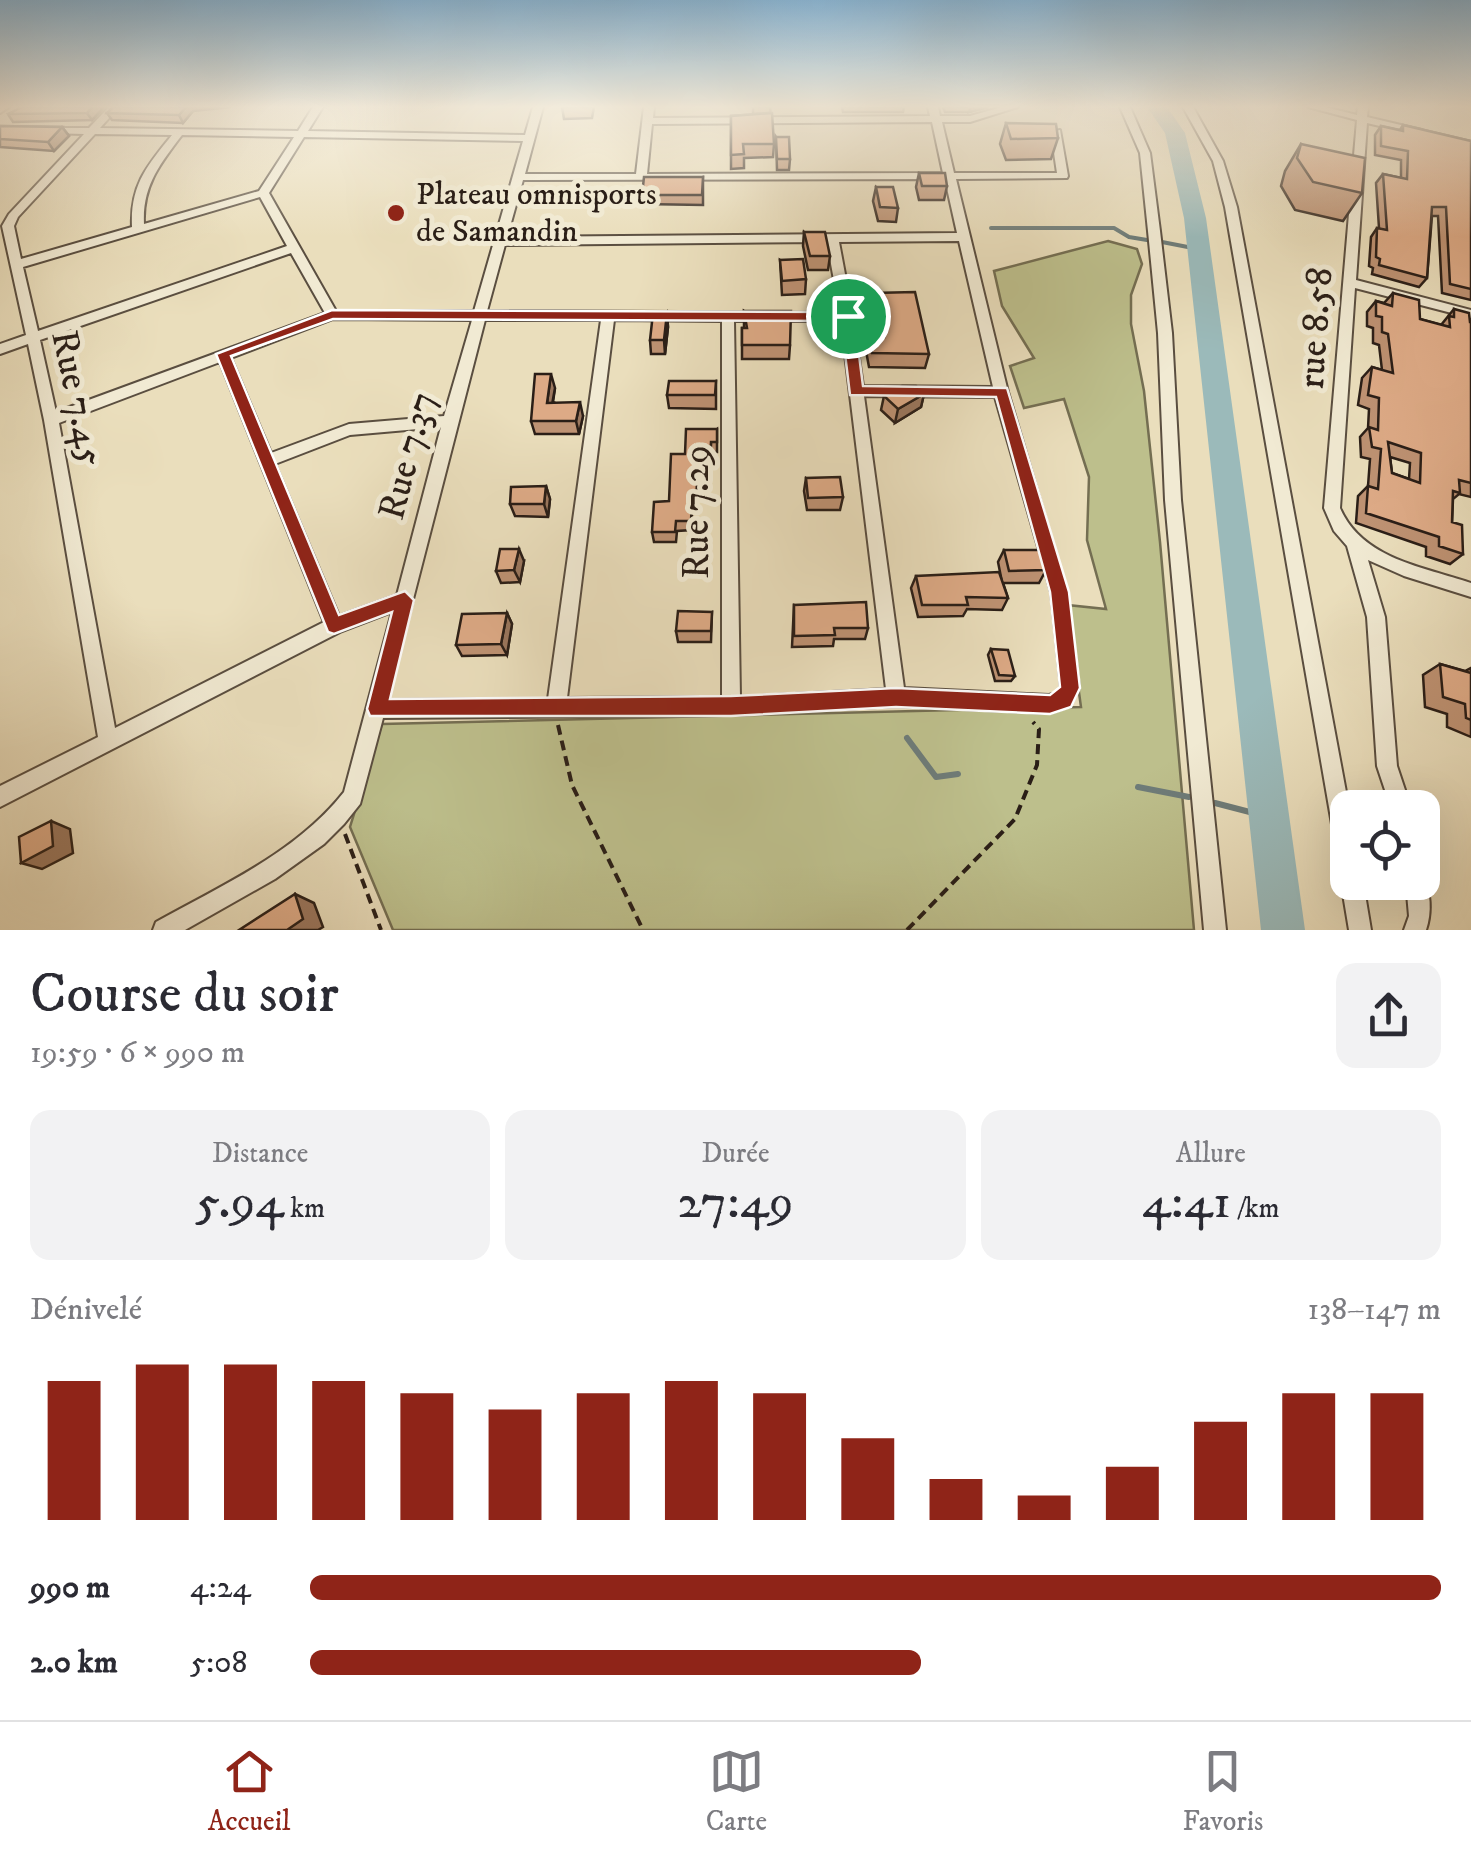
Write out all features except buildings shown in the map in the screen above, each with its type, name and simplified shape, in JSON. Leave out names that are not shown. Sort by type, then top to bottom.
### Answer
[{"type":"street","name":"Rue 7.45","points":[[72,150],[9,222],[51,420],[108,742]]},
{"type":"street","points":[[138,228],[135,203],[141,182],[166,150]]},
{"type":"street","points":[[16,265],[262,193],[289,150]]},
{"type":"street","name":"Rue 7.37","points":[[339,819],[353,797],[378,709],[450,421],[527,150]]},
{"type":"street","points":[[641,176],[644,150]]},
{"type":"street","points":[[378,709],[731,706],[896,697],[1050,704],[1064,700],[1070,688],[1060,592],[1002,392],[943,150]]},
{"type":"street","points":[[521,178],[1062,176],[1059,150]]},
{"type":"street","points":[[1144,150],[1165,333],[1173,500],[1214,930]]},
{"type":"street","points":[[1212,150],[1232,207],[1336,790]]},
{"type":"street","name":"rue 8.58","points":[[1360,150],[1332,508],[1335,522],[1355,545],[1376,617],[1387,766],[1394,790]]},
{"type":"street","points":[[262,193],[332,315]]},
{"type":"street","points":[[503,240],[964,236]]},
{"type":"street","points":[[832,237],[848,316],[896,697]]},
{"type":"street","points":[[0,349],[294,248]]},
{"type":"street","points":[[1348,282],[1471,314]]},
{"type":"street","points":[[51,420],[332,315],[848,316]]},
{"type":"street","points":[[556,709],[608,318]]},
{"type":"street","name":"Rue 7.29","points":[[728,318],[731,706]]},
{"type":"street","points":[[223,354],[334,626]]},
{"type":"street","points":[[856,391],[1002,392]]},
{"type":"street","points":[[269,460],[349,430],[450,421]]},
{"type":"street","points":[[1355,545],[1471,590]]},
{"type":"street","points":[[0,798],[334,626],[405,600]]},
{"type":"street","points":[[164,930],[313,841],[339,819]]},
{"type":"street","points":[[1355,900],[1360,930]]},
{"type":"street","points":[[1415,930],[1420,916],[1418,900]]},
{"type":"path","points":[[907,930],[1015,819],[1037,765],[1039,729],[1014,700]]},
{"type":"path","points":[[556,709],[572,785],[643,930]]},
{"type":"path","points":[[339,819],[381,930]]},
{"type":"green space","points":[[1108,241],[1137,249],[1142,264],[1131,295],[1131,324],[1144,391],[1160,542],[1194,930],[393,930],[350,827],[382,724],[1081,707],[1067,605],[1106,609],[1087,540],[1089,477],[1064,399],[1024,408],[1010,366],[1034,358],[1002,306],[994,271]]},
{"type":"waterway","points":[[1179,150],[1195,218],[1283,930]]},
{"type":"waterway","points":[[991,228],[1114,228],[1129,237],[1147,240]]},
{"type":"waterway","points":[[1162,242],[1198,249]]},
{"type":"waterway","points":[[907,738],[936,777],[958,774]]},
{"type":"waterway","points":[[1138,787],[1189,797]]},
{"type":"waterway","points":[[1215,803],[1269,817]]},
{"type":"place","name":"Plateau omnisports de Samandin","points":[[396,213]]},
{"type":"route","points":[[332,315],[848,316],[856,391],[1002,392],[1060,592],[1070,688],[1064,700],[1050,704],[896,697],[731,706],[378,709],[405,600],[334,626],[223,354],[332,315]]}]
